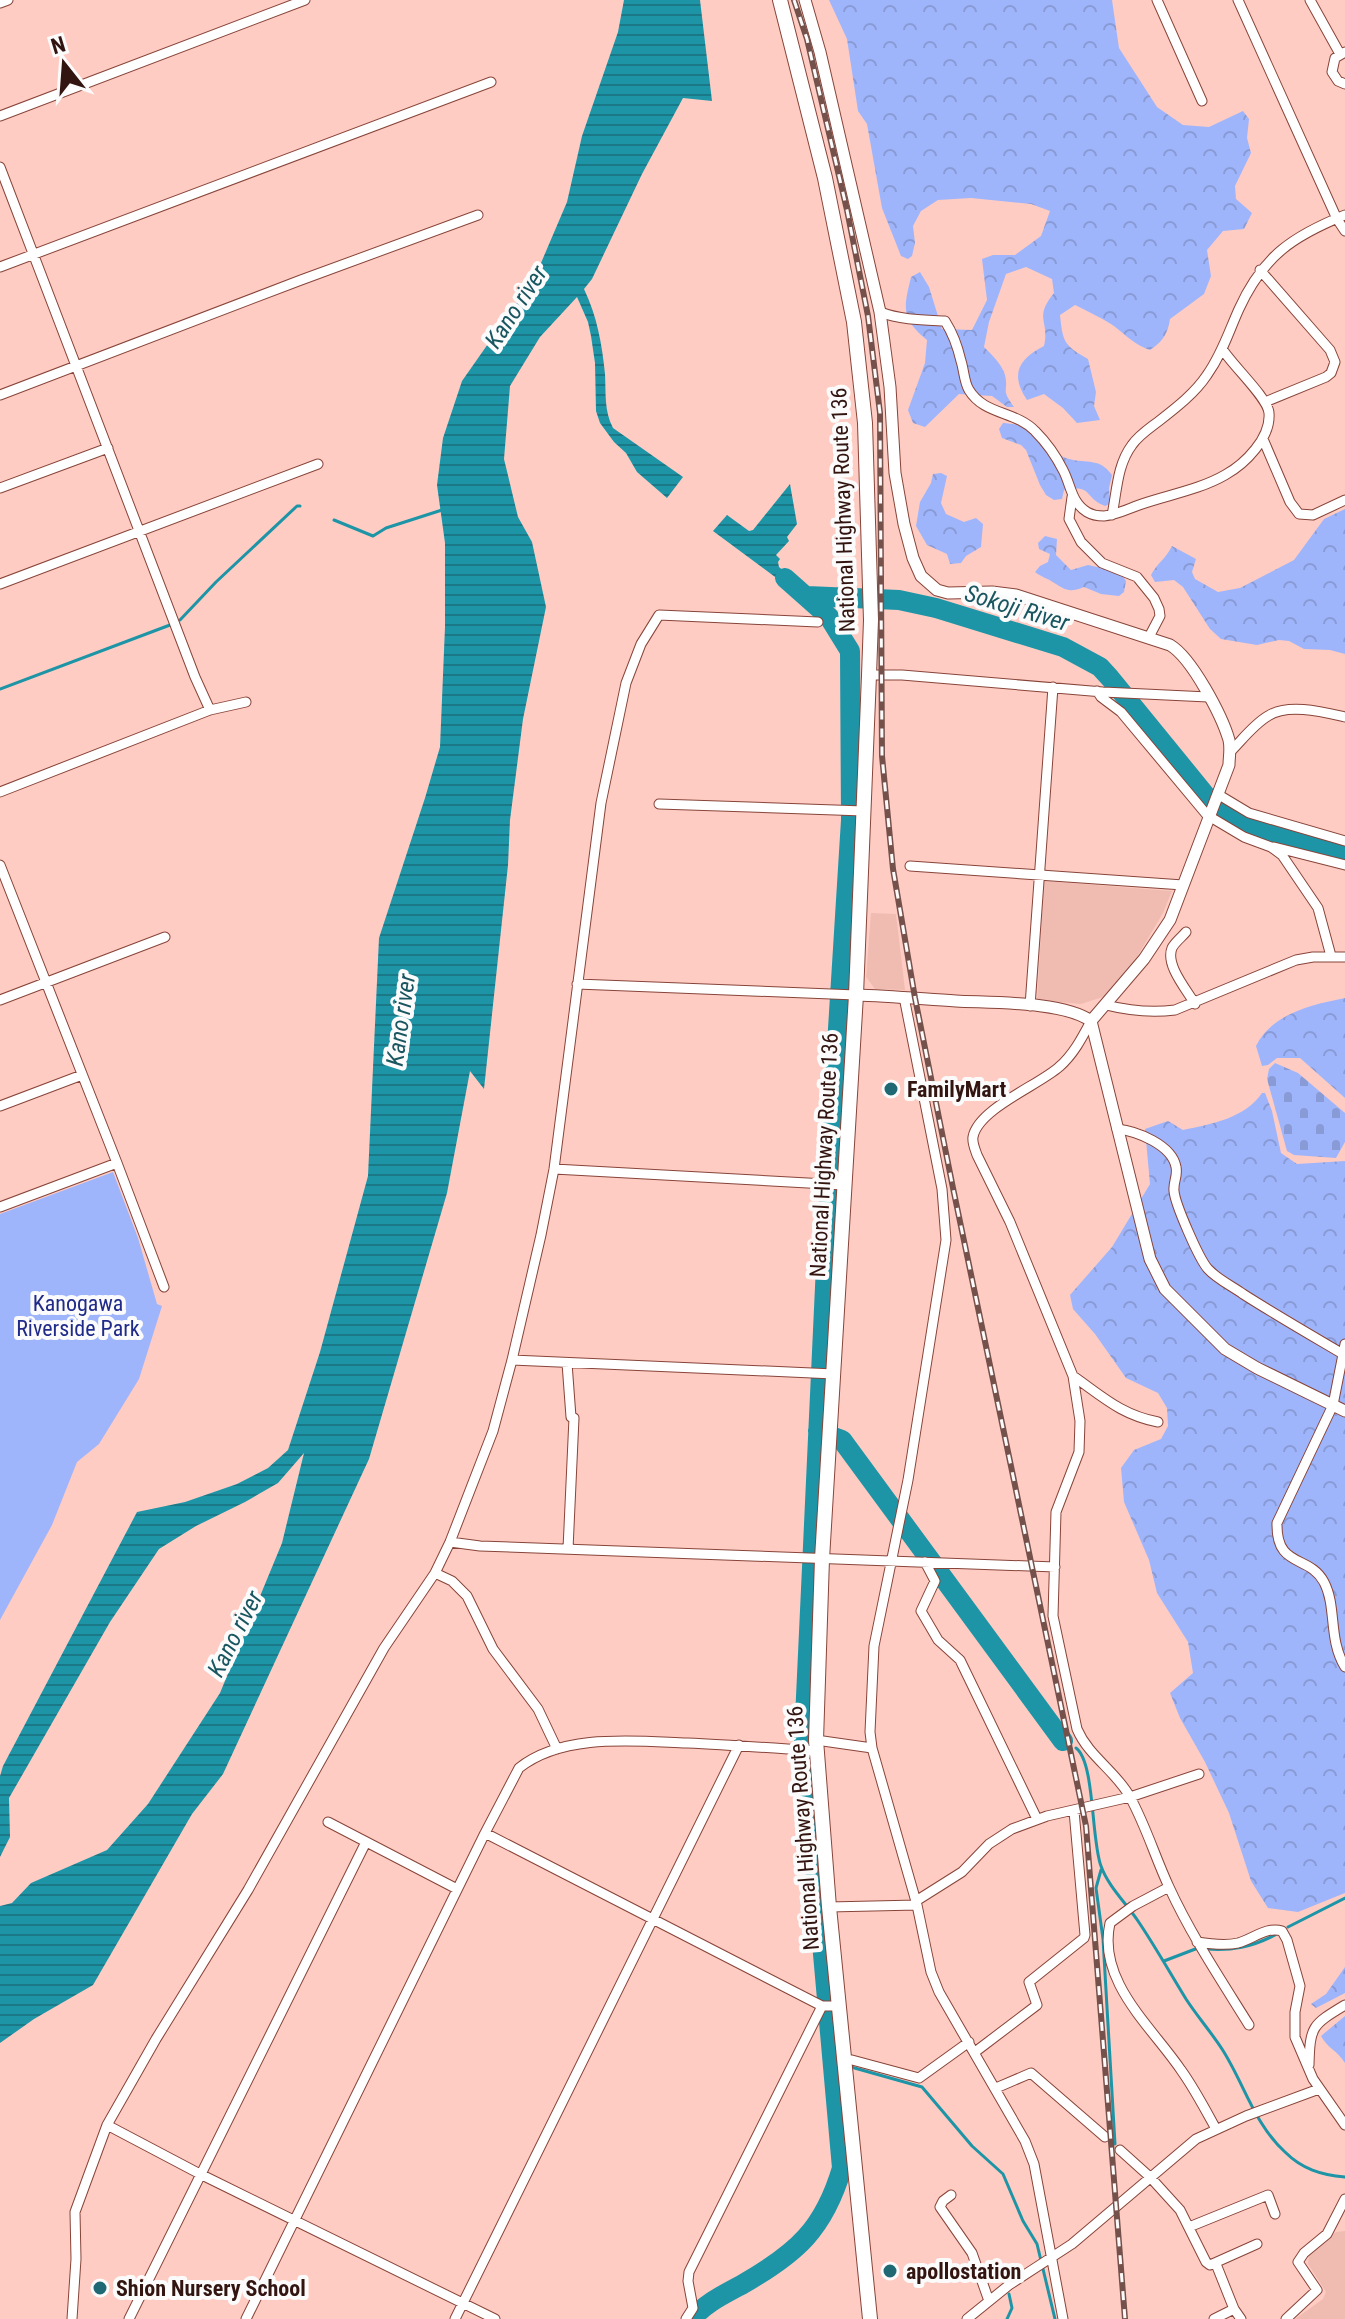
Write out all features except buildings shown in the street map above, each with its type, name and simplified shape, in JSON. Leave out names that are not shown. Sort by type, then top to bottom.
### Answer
[{"type":"highway","name":"National Highway Route 136","points":[[780,0],[825,178],[854,322],[865,423],[871,620],[864,811],[845,994],[844,1185],[822,1559],[816,1745],[838,2006],[870,2319]]},
{"type":"street","points":[[0,3],[8,0]]},
{"type":"street","points":[[0,116],[305,0]]},
{"type":"street","points":[[805,0],[820,52],[880,312],[890,387],[895,473],[904,524],[921,576],[937,590],[1016,595],[1170,645],[1191,665],[1229,741],[1229,765],[1218,796],[1170,920],[1158,940],[1091,1021],[1078,1045],[1060,1067],[1002,1103],[978,1125],[973,1135],[977,1155],[1010,1222],[1073,1376],[1080,1421],[1079,1452],[1056,1512],[1053,1616],[1077,1729],[1086,1746],[1130,1797],[1197,1942],[1249,2025]]},
{"type":"street","points":[[1157,0],[1202,101]]},
{"type":"street","points":[[1238,0],[1345,231]]},
{"type":"street","points":[[1310,0],[1343,53],[1332,65],[1332,72],[1338,81],[1345,84]]},
{"type":"street","points":[[0,267],[491,82]]},
{"type":"street","points":[[0,167],[210,710]]},
{"type":"street","points":[[0,395],[478,215]]},
{"type":"street","points":[[1112,515],[1118,480],[1130,447],[1199,387],[1223,350],[1238,310],[1260,270],[1298,236],[1341,217]]},
{"type":"street","points":[[1260,270],[1330,350],[1335,362],[1335,367],[1326,377],[1265,402]]},
{"type":"street","points":[[880,312],[900,319],[911,317],[945,321],[960,357],[968,388],[982,404],[1021,421],[1038,434],[1065,474],[1072,497],[1069,519],[1081,542],[1102,563],[1137,577],[1154,598],[1160,616],[1149,637]]},
{"type":"street","points":[[1072,497],[1093,515],[1112,515],[1224,476],[1245,459],[1268,431],[1270,416],[1265,402],[1223,350]]},
{"type":"street","points":[[1263,439],[1290,502],[1299,514],[1313,515],[1345,500]]},
{"type":"street","points":[[0,488],[108,448]]},
{"type":"street","points":[[0,584],[318,464]]},
{"type":"street","points":[[72,2319],[75,2212],[107,2125],[248,1890],[384,1648],[435,1573],[493,1431],[512,1360],[554,1169],[601,803],[626,683],[641,644],[659,615],[818,622]]},
{"type":"street","points":[[869,675],[1208,697]]},
{"type":"street","points":[[1030,1006],[1053,687]]},
{"type":"street","points":[[1100,691],[1101,697],[1121,712],[1202,811],[1244,837],[1271,847],[1282,855],[1318,908],[1331,956]]},
{"type":"street","points":[[0,792],[210,710],[246,702]]},
{"type":"street","points":[[1230,752],[1266,717],[1277,711],[1309,711],[1345,717]]},
{"type":"street","points":[[1218,796],[1262,818],[1345,841]]},
{"type":"street","points":[[659,804],[864,811]]},
{"type":"street","points":[[1271,847],[1286,848],[1345,865]]},
{"type":"street","points":[[0,865],[164,1287]]},
{"type":"street","points":[[910,866],[1183,885]]},
{"type":"street","points":[[1186,932],[1172,949],[1171,958],[1195,1004]]},
{"type":"street","points":[[0,1000],[165,937]]},
{"type":"street","points":[[1106,1005],[1155,1013],[1175,1010],[1296,960],[1345,957]]},
{"type":"street","points":[[577,984],[904,997],[1030,1006],[1082,1015],[1091,1021],[1150,1259],[1165,1289],[1225,1349],[1345,1411]]},
{"type":"street","points":[[904,997],[942,1189],[946,1240],[908,1480],[874,1646],[870,1732],[917,1903],[931,1972],[939,1992],[1025,2141],[1034,2164],[1063,2319]]},
{"type":"street","points":[[0,1106],[82,1075]]},
{"type":"street","points":[[1117,1129],[1146,1138],[1161,1146],[1174,1159],[1177,1177],[1174,1194],[1197,1250],[1209,1270],[1277,1315],[1344,1349],[1333,1405],[1277,1523],[1277,1534],[1290,1559],[1310,1567],[1324,1581],[1333,1636],[1345,1667]]},
{"type":"street","points":[[0,1207],[117,1163]]},
{"type":"street","points":[[554,1169],[844,1185]]},
{"type":"street","points":[[512,1360],[834,1374]]},
{"type":"street","points":[[567,1363],[571,1417],[574,1418],[568,1549]]},
{"type":"street","points":[[1073,1376],[1137,1418],[1158,1422]]},
{"type":"street","points":[[450,1542],[480,1546],[1055,1567]]},
{"type":"street","points":[[925,1562],[935,1581],[921,1611],[924,1618],[938,1640],[960,1660],[1037,1819]]},
{"type":"street","points":[[435,1573],[452,1581],[467,1596],[493,1649],[538,1709],[557,1749]]},
{"type":"street","points":[[246,2319],[519,1768],[557,1749],[614,1741],[872,1748]]},
{"type":"street","points":[[455,2319],[739,1745]]},
{"type":"street","points":[[829,1907],[917,1903],[960,1874],[1000,1836],[1037,1819],[1130,1797],[1199,1774]]},
{"type":"street","points":[[975,2052],[1037,2005],[1029,1982],[1084,1938],[1074,1811]]},
{"type":"street","points":[[328,1822],[457,1889]]},
{"type":"street","points":[[485,1833],[822,2006],[838,2006]]},
{"type":"street","points":[[129,2319],[366,1842]]},
{"type":"street","points":[[1169,1887],[1133,1906],[1110,1923],[1112,1971],[1126,1996],[1182,2071],[1216,2129]]},
{"type":"street","points":[[1197,1942],[1231,1944],[1273,1929],[1282,1931],[1300,1990],[1294,2031],[1309,2073],[1345,2125]]},
{"type":"street","points":[[1309,2073],[1311,2033],[1323,2018],[1345,2005]]},
{"type":"street","points":[[686,2319],[693,2308],[689,2272],[822,2006]]},
{"type":"street","points":[[844,2060],[919,2078],[969,2042]]},
{"type":"street","points":[[996,2088],[1031,2073],[1105,2137]]},
{"type":"street","points":[[967,2319],[1009,2285],[1072,2244],[1196,2139],[1319,2089]]},
{"type":"street","points":[[107,2125],[495,2319]]},
{"type":"street","points":[[1120,2150],[1176,2205],[1210,2265],[1257,2244]]},
{"type":"street","points":[[951,2195],[940,2207],[972,2253],[989,2301]]},
{"type":"street","points":[[1189,2227],[1268,2195],[1275,2214]]},
{"type":"street","points":[[1286,2319],[1317,2290],[1298,2262],[1327,2234],[1345,2199]]},
{"type":"street","points":[[1333,2224],[1345,2228]]},
{"type":"street","points":[[1216,2264],[1241,2319]]},
{"type":"street","points":[[1214,2319],[1234,2309]]},
{"type":"shaded area","points":[[1044,881],[1172,891],[1137,957],[1106,996],[1081,1004],[1037,1000]]},
{"type":"shaded area","points":[[871,913],[896,914],[905,990],[875,989],[866,977]]},
{"type":"shaded area","points":[[1345,2231],[1345,2319],[1295,2319],[1323,2299],[1326,2292],[1308,2264],[1309,2252],[1336,2232]]},
{"type":"green space","points":[[829,0],[1112,0],[1119,48],[1157,107],[1183,125],[1209,127],[1243,111],[1249,119],[1247,138],[1251,153],[1235,186],[1236,199],[1252,213],[1244,229],[1223,231],[1207,250],[1211,276],[1204,294],[1170,319],[1161,341],[1150,350],[1075,305],[1060,315],[1066,342],[1088,359],[1096,392],[1094,406],[1100,420],[1077,423],[1044,394],[1027,400],[1022,391],[1019,368],[1028,356],[1044,346],[1043,314],[1054,293],[1052,279],[1026,267],[1006,274],[989,322],[984,347],[1004,371],[1006,393],[1014,407],[1007,407],[992,396],[959,394],[925,427],[913,423],[908,410],[925,363],[927,340],[912,325],[906,312],[911,277],[920,272],[929,287],[942,329],[972,330],[987,300],[982,259],[993,255],[1015,255],[1041,236],[1050,211],[1031,204],[971,198],[938,200],[921,211],[913,226],[915,243],[912,256],[908,259],[901,256],[882,208],[867,124],[858,111],[847,39]]},
{"type":"green space","points":[[1003,423],[1029,430],[1039,442],[1065,458],[1092,462],[1107,469],[1112,475],[1110,504],[1105,506],[1080,489],[1064,490],[1062,499],[1054,500],[1046,495],[1026,450],[1002,438],[999,429]]},
{"type":"green space","points":[[933,474],[947,476],[941,503],[946,514],[964,522],[976,518],[983,524],[981,547],[961,563],[950,564],[947,554],[927,545],[916,526],[920,502]]},
{"type":"green space","points":[[1345,509],[1345,654],[1304,649],[1289,641],[1257,645],[1221,639],[1210,629],[1183,587],[1174,580],[1155,582],[1151,575],[1172,546],[1196,559],[1192,572],[1195,579],[1218,592],[1240,588],[1294,560],[1324,519]]},
{"type":"green space","points":[[1045,536],[1057,539],[1056,555],[1071,570],[1088,565],[1120,572],[1126,581],[1124,592],[1119,596],[1101,594],[1084,587],[1067,590],[1037,574],[1035,572],[1048,562],[1050,554],[1039,549],[1038,543]]},
{"type":"green space","points":[[1345,998],[1345,1098],[1300,1058],[1277,1058],[1262,1066],[1256,1046],[1272,1026],[1294,1012]]},
{"type":"green space","points":[[1275,1063],[1298,1073],[1345,1113],[1345,1142],[1336,1158],[1294,1155],[1287,1151],[1267,1079],[1269,1069]]},
{"type":"green space","points":[[1265,1093],[1272,1111],[1281,1153],[1297,1164],[1345,1161],[1345,1893],[1298,1912],[1268,1908],[1251,1881],[1229,1813],[1170,1693],[1193,1673],[1188,1642],[1157,1593],[1149,1560],[1124,1502],[1121,1468],[1134,1450],[1161,1439],[1168,1426],[1167,1408],[1158,1393],[1126,1378],[1073,1309],[1070,1295],[1112,1247],[1150,1184],[1145,1129],[1168,1121],[1183,1130],[1216,1122],[1247,1108]]},
{"type":"green space","name":"Kanogawa Riverside Park","points":[[113,1172],[138,1238],[157,1304],[162,1306],[139,1379],[99,1444],[77,1462],[52,1525],[0,1620],[0,1214]]},
{"type":"green space","points":[[1345,1967],[1345,1993],[1316,2008],[1311,2004],[1326,1994]]},
{"type":"green space","points":[[1345,2016],[1345,2063],[1321,2036]]},
{"type":"water","name":"Kano river","points":[[624,0],[700,0],[712,101],[683,98],[642,174],[592,279],[584,289],[598,330],[607,408],[613,428],[683,477],[667,498],[637,472],[626,453],[600,423],[596,411],[591,336],[577,297],[540,337],[510,386],[504,459],[518,517],[532,542],[546,607],[523,719],[510,820],[484,1089],[470,1071],[447,1193],[369,1459],[223,1774],[192,1814],[93,1985],[0,2043],[0,1906],[12,1903],[31,1883],[107,1850],[148,1804],[220,1693],[282,1543],[304,1453],[278,1483],[159,1549],[110,1622],[9,1798],[10,1837],[0,1857],[0,1776],[3,1766],[137,1512],[185,1502],[237,1484],[268,1468],[288,1450],[320,1352],[368,1176],[379,938],[440,747],[445,543],[437,485],[443,438],[462,381],[535,277],[567,202],[582,136],[618,32]]},
{"type":"water","points":[[790,484],[797,524],[787,537],[789,541],[776,555],[780,559],[779,567],[808,593],[802,597],[713,531],[727,515],[749,531],[753,530]]},
{"type":"waterway","points":[[180,620],[216,582],[300,506]]},
{"type":"waterway","points":[[334,520],[373,536],[386,528],[442,510]]},
{"type":"waterway","points":[[692,2319],[709,2304],[779,2261],[806,2237],[827,2208],[842,2168],[804,1740],[834,1093],[851,820],[850,651],[829,617],[785,578]]},
{"type":"waterway","name":"Sokoji River","points":[[807,596],[899,600],[936,608],[1063,647],[1100,667],[1211,802],[1250,826],[1345,853]]},
{"type":"waterway","points":[[0,689],[170,625]]},
{"type":"waterway","points":[[818,1431],[842,1440],[1063,1741]]},
{"type":"waterway","points":[[1076,1748],[1087,1769],[1098,1854],[1108,1880],[1222,2049],[1257,2116],[1274,2141],[1305,2167],[1345,2177]]},
{"type":"waterway","points":[[1101,1870],[1096,1888],[1103,1939],[1115,2144]]},
{"type":"waterway","points":[[1288,1927],[1345,1898]]},
{"type":"waterway","points":[[1206,1949],[1242,1947],[1275,1935]]},
{"type":"waterway","points":[[1164,1961],[1198,1948]]},
{"type":"waterway","points":[[851,2067],[922,2087],[972,2146],[1003,2174],[1023,2221],[1037,2244],[1055,2319]]},
{"type":"waterway","points":[[1007,2319],[1012,2308],[1009,2294]]},
{"type":"railway","points":[[794,0],[807,39],[847,210],[868,316],[880,413],[882,756],[893,869],[953,1188],[1086,1826],[1125,2319]]},
{"type":"place","name":"FamilyMart","points":[[891,1089]]},
{"type":"place","name":"apollostation","points":[[890,2271]]},
{"type":"place","name":"Shion Nursery School","points":[[100,2288]]}]
